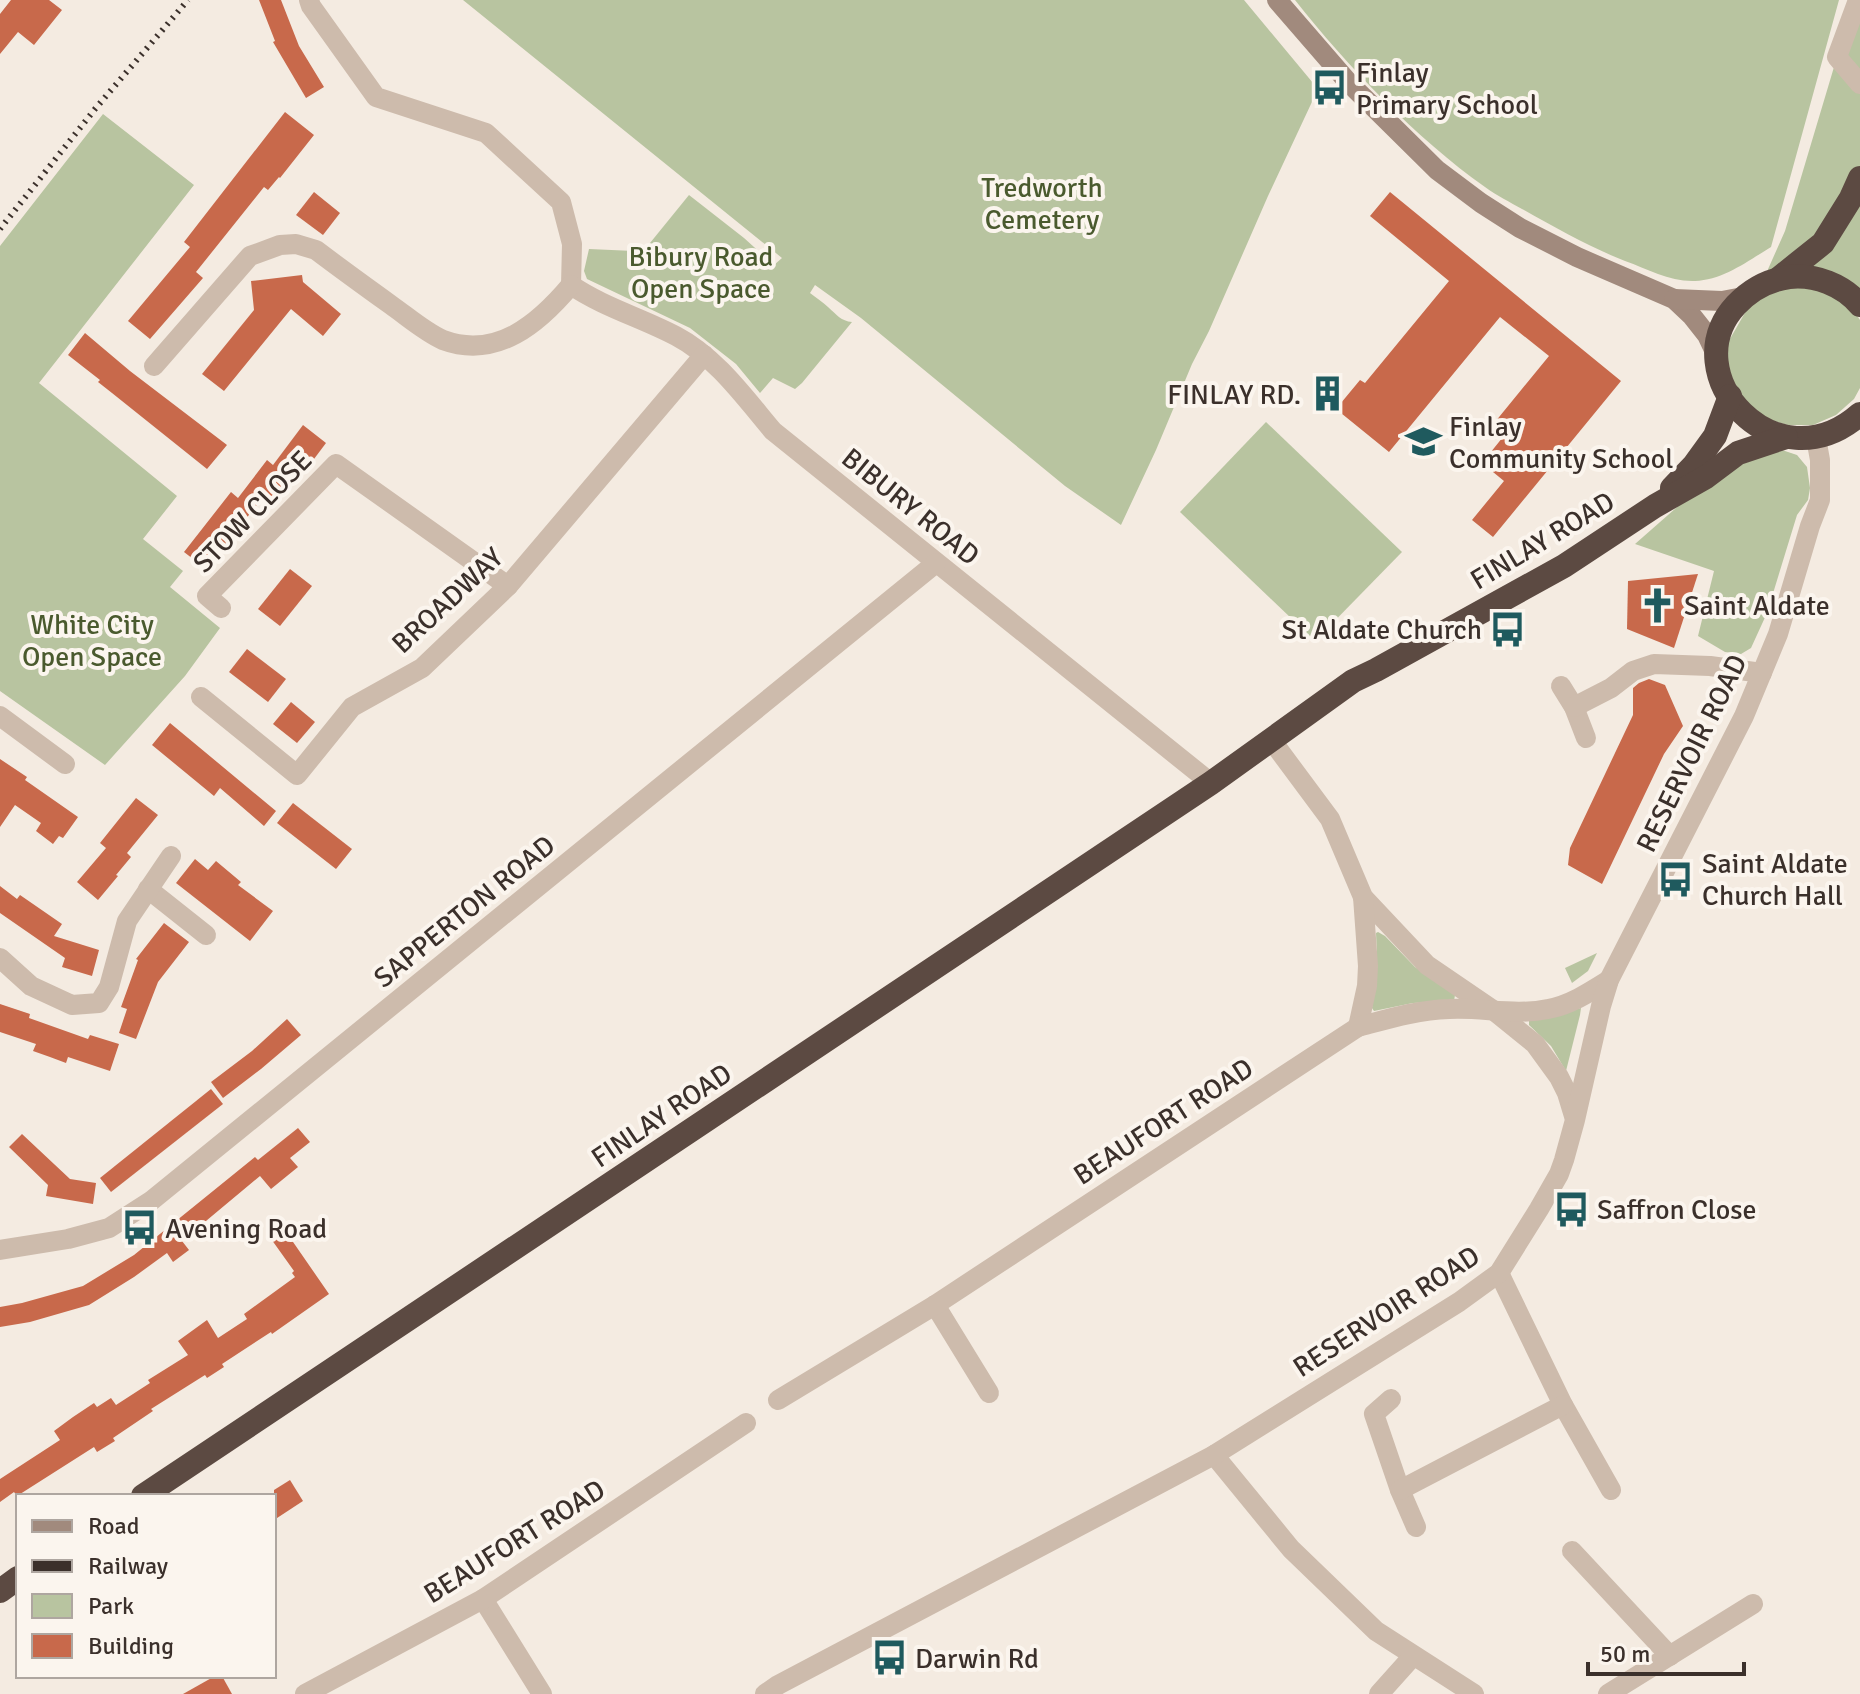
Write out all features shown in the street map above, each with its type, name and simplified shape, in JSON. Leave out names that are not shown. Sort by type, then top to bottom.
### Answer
[{"type":"highway","points":[[1778,279],[1823,243],[1860,178]]},
{"type":"highway","points":[[1860,305],[1829,283],[1804,277],[1778,279],[1761,285],[1730,311],[1722,325],[1715,352],[1719,372],[1730,396],[1747,419],[1768,432],[1786,437],[1816,438],[1848,425],[1860,414]]},
{"type":"highway","name":"FINLAY ROAD","points":[[1655,506],[1694,465],[1715,436],[1730,396]]},
{"type":"highway","name":"FINLAY ROAD","points":[[146,1494],[1211,783],[1353,681],[1564,566],[1655,506],[1706,477],[1738,453],[1786,437]]},
{"type":"highway","points":[[1211,783],[1278,749],[1361,690],[1376,670]]},
{"type":"street","points":[[154,366],[250,256],[280,245],[296,244],[316,250],[419,325],[443,339],[470,345],[499,342],[525,329],[571,285],[572,244],[561,202],[486,133],[376,97],[309,0]]},
{"type":"street","points":[[1277,0],[1376,112],[1437,170],[1494,212],[1549,243],[1674,299],[1707,335],[1715,352]]},
{"type":"street","points":[[1858,0],[1837,57],[1860,84]]},
{"type":"street","name":"BIBURY ROAD","points":[[571,285],[679,337],[704,355],[773,431],[1211,783]]},
{"type":"street","points":[[1674,299],[1722,301],[1743,297]]},
{"type":"street","name":"BROADWAY","points":[[201,697],[297,775],[352,707],[422,668],[508,586],[704,355]]},
{"type":"street","name":"RESERVOIR ROAD","points":[[765,1694],[1214,1455],[1459,1302],[1499,1273],[1559,1174],[1609,980],[1732,740],[1778,634],[1820,500],[1820,460],[1816,438]]},
{"type":"street","name":"STOW CLOSE","points":[[221,608],[207,596],[336,464],[508,586]]},
{"type":"street","name":"SAPPERTON ROAD","points":[[0,1250],[68,1239],[109,1228],[151,1201],[936,563]]},
{"type":"street","points":[[1574,707],[1611,688],[1633,671],[1654,664],[1710,666],[1762,673]]},
{"type":"street","points":[[1561,686],[1574,707],[1586,738]]},
{"type":"street","points":[[0,716],[65,764]]},
{"type":"street","points":[[1278,749],[1330,819],[1363,897],[1368,966],[1358,1027]]},
{"type":"street","points":[[0,958],[31,986],[72,1005],[99,1003],[109,987],[127,921],[171,856]]},
{"type":"street","points":[[148,889],[206,935]]},
{"type":"street","points":[[1363,897],[1427,965],[1493,1010],[1541,1049],[1567,1093],[1575,1120]]},
{"type":"street","name":"BEAUFORT ROAD","points":[[778,1400],[935,1305],[1358,1027],[1421,1011],[1510,1012],[1548,1009],[1565,1005],[1609,980]]},
{"type":"street","points":[[1499,1273],[1563,1405],[1611,1490]]},
{"type":"street","points":[[935,1305],[989,1393]]},
{"type":"street","points":[[1391,1399],[1374,1414],[1416,1527]]},
{"type":"street","points":[[1400,1490],[1563,1405]]},
{"type":"street","name":"BEAUFORT ROAD","points":[[305,1694],[483,1599],[746,1423]]},
{"type":"street","points":[[1214,1455],[1291,1549],[1376,1631],[1474,1694]]},
{"type":"street","points":[[1572,1551],[1670,1656]]},
{"type":"street","points":[[483,1599],[542,1694]]},
{"type":"street","points":[[1608,1694],[1753,1604]]},
{"type":"street","points":[[1379,1694],[1413,1656]]},
{"type":"green space","name":"Tredworth Cemetery","points":[[463,0],[1244,0],[1318,89],[1121,525],[1065,486],[861,318],[815,285],[810,293],[839,317],[852,322],[795,389],[773,378],[760,393],[736,364],[690,328],[587,279],[584,271],[589,249],[634,251],[650,243],[689,195],[774,265],[782,258]]},
{"type":"green space","points":[[1295,0],[1839,0],[1771,247],[1725,273],[1705,280],[1686,281],[1612,256],[1490,190],[1459,168],[1384,100]]},
{"type":"green space","points":[[1860,0],[1860,312],[1854,311],[1860,320],[1860,388],[1854,399],[1836,415],[1813,425],[1788,425],[1766,419],[1748,406],[1734,388],[1727,367],[1727,344],[1761,285],[1785,231],[1837,57]]},
{"type":"green space","name":"White City Open Space","points":[[103,114],[194,185],[39,383],[177,496],[143,539],[183,571],[170,587],[220,628],[185,676],[105,765],[0,691],[0,246]]},
{"type":"green space","points":[[1266,422],[1402,552],[1315,641],[1180,512]]},
{"type":"green space","points":[[1779,449],[1797,455],[1807,467],[1808,500],[1797,515],[1767,613],[1751,648],[1741,654],[1725,652],[1698,636],[1714,571],[1635,544],[1709,479],[1727,468]]},
{"type":"green space","points":[[1378,932],[1415,967],[1455,995],[1454,1001],[1413,1003],[1374,1011]]},
{"type":"green space","points":[[1597,953],[1588,971],[1572,983],[1565,968]]},
{"type":"green space","points":[[1581,1008],[1566,1071],[1551,1046],[1529,1025],[1529,1021]]},
{"type":"building","points":[[11,0],[49,0],[62,10],[34,45],[18,32],[0,54],[0,14]]},
{"type":"building","points":[[259,0],[281,0],[299,46],[324,87],[306,98],[273,42]]},
{"type":"building","points":[[285,112],[314,135],[280,178],[268,190],[264,187],[196,272],[203,278],[150,339],[128,321],[190,247],[184,242]]},
{"type":"building","points":[[314,192],[340,213],[323,235],[296,215]]},
{"type":"building","points":[[1390,192],[1621,381],[1493,537],[1472,520],[1504,481],[1482,463],[1507,432],[1495,422],[1549,356],[1500,317],[1389,452],[1336,409],[1360,380],[1365,383],[1449,281],[1370,216]]},
{"type":"building","points":[[302,275],[303,282],[341,314],[323,336],[291,309],[224,391],[202,374],[254,310],[251,281]]},
{"type":"building","points":[[85,333],[227,445],[207,469],[68,355]]},
{"type":"building","points":[[303,425],[326,443],[305,471],[299,467],[272,502],[264,496],[206,569],[184,552],[231,492],[238,498],[267,460],[273,465]]},
{"type":"building","points":[[290,569],[312,586],[280,626],[258,609]]},
{"type":"building","name":"Saint Aldate","points":[[1698,574],[1674,648],[1627,629],[1628,581]]},
{"type":"building","points":[[247,649],[286,679],[268,702],[229,672]]},
{"type":"building","points":[[1649,679],[1665,685],[1683,726],[1664,754],[1602,884],[1568,865],[1570,848],[1633,715],[1633,688]]},
{"type":"building","points":[[291,702],[315,722],[297,743],[273,724]]},
{"type":"building","points":[[170,723],[276,811],[264,826],[220,788],[214,796],[152,745]]},
{"type":"building","points":[[0,759],[78,817],[63,838],[59,836],[53,844],[36,831],[41,823],[15,805],[0,827]]},
{"type":"building","points":[[136,798],[158,815],[127,853],[131,857],[98,900],[77,882],[106,848],[100,843]]},
{"type":"building","points":[[293,803],[352,849],[336,869],[277,823]]},
{"type":"building","points":[[195,859],[208,870],[216,861],[241,882],[238,885],[273,911],[250,941],[176,883]]},
{"type":"building","points":[[0,886],[17,899],[20,895],[62,924],[54,936],[99,950],[92,976],[62,967],[65,958],[0,913]]},
{"type":"building","points":[[164,923],[189,942],[158,982],[136,1039],[119,1033],[127,1009],[121,1007],[136,959]]},
{"type":"building","points":[[0,1004],[88,1039],[90,1035],[119,1044],[110,1071],[68,1057],[66,1063],[33,1051],[36,1044],[0,1032]]},
{"type":"building","points":[[287,1019],[301,1035],[223,1098],[211,1082]]},
{"type":"building","points":[[211,1089],[223,1104],[111,1192],[100,1178]]},
{"type":"building","points":[[298,1128],[310,1142],[290,1158],[298,1167],[271,1189],[260,1176],[182,1241],[189,1250],[173,1262],[167,1253],[89,1305],[0,1327],[0,1307],[83,1286],[134,1255],[255,1157],[258,1160]]},
{"type":"building","points":[[22,1134],[70,1179],[96,1183],[93,1204],[46,1196],[48,1185],[9,1147]]},
{"type":"building","points":[[282,1226],[329,1294],[222,1364],[224,1367],[207,1378],[205,1375],[151,1409],[153,1411],[113,1438],[115,1441],[97,1452],[94,1447],[20,1494],[14,1492],[0,1502],[0,1479],[60,1440],[54,1431],[94,1403],[97,1407],[111,1398],[116,1405],[188,1355],[178,1341],[207,1320],[218,1338],[247,1319],[244,1314],[295,1277],[269,1236]]},
{"type":"building","points":[[290,1480],[303,1501],[276,1519],[274,1490]]},
{"type":"building","points":[[211,1678],[223,1678],[232,1694],[183,1694]]},
{"type":"railway","points":[[0,229],[95,109],[188,0]]},
{"type":"place","name":"Finlay Primary School","points":[[1330,88]]},
{"type":"place","name":"FINLAY RD.","points":[[1327,394]]},
{"type":"place","name":"Finlay Community School","points":[[1423,442]]},
{"type":"place","name":"Saint Aldate","points":[[1658,605]]},
{"type":"place","name":"St Aldate Church","points":[[1508,629]]},
{"type":"place","name":"Saint Aldate Church Hall","points":[[1676,879]]},
{"type":"place","name":"Saffron Close","points":[[1571,1209]]},
{"type":"place","name":"Avening Road","points":[[139,1228]]},
{"type":"place","name":"Darwin Rd","points":[[889,1658]]},
{"type":"park label","name":"Bibury Road Open Space","points":[[701,272]]}]
